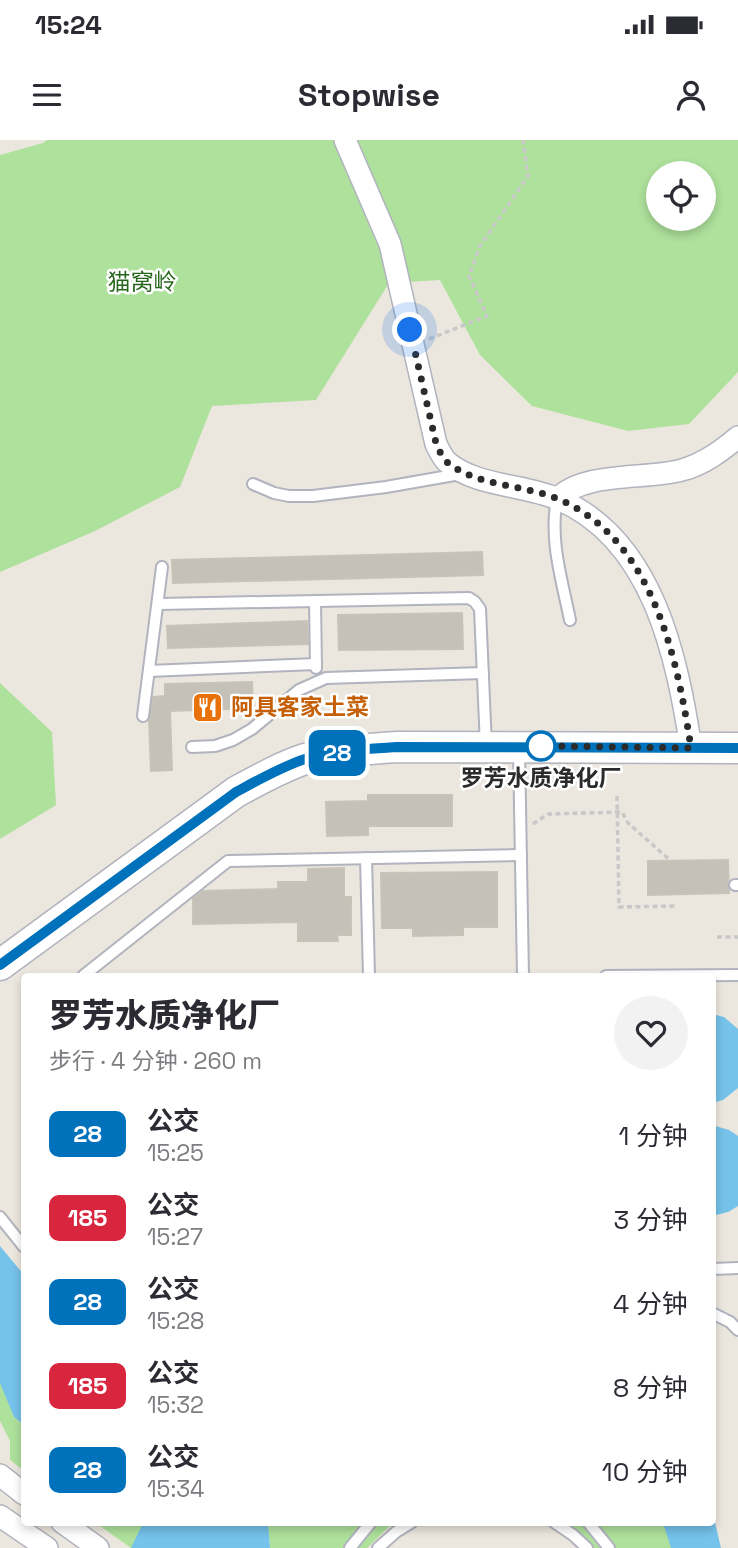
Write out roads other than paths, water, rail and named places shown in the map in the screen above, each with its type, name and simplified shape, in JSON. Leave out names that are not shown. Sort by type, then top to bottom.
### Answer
[{"type":"main road","points":[[0,965],[236,792],[305,759],[346,751],[397,747],[738,748]]},
{"type":"street","points":[[345,140],[390,244],[436,443],[445,460],[465,473],[557,499],[599,523],[621,547],[648,590],[667,633],[677,670],[691,748]]},
{"type":"street","points":[[557,499],[576,486],[593,482],[683,470],[703,463],[738,437]]},
{"type":"street","points":[[0,1475],[21,1492]]},
{"type":"street","points":[[0,1516],[47,1548]]},
{"type":"street","points":[[68,1526],[98,1548]]},
{"type":"lane","points":[[253,484],[274,493],[313,496],[465,473]]},
{"type":"lane","points":[[557,499],[553,537],[570,620]]},
{"type":"lane","points":[[143,716],[162,566]]},
{"type":"lane","points":[[159,604],[468,598],[481,609],[486,746]]},
{"type":"lane","points":[[315,601],[317,681]]},
{"type":"lane","points":[[149,671],[316,664]]},
{"type":"lane","points":[[192,747],[215,746],[233,740],[253,729],[299,690],[326,678],[351,675],[483,673]]},
{"type":"lane","points":[[519,746],[523,973]]},
{"type":"lane","points":[[87,973],[228,861],[520,855]]},
{"type":"lane","points":[[366,858],[369,973]]},
{"type":"lane","points":[[716,975],[738,975]]},
{"type":"lane","points":[[0,1217],[21,1243]]},
{"type":"lane","points":[[716,1269],[738,1268]]},
{"type":"lane","points":[[716,1314],[738,1330]]},
{"type":"lane","points":[[349,1548],[368,1526]]},
{"type":"lane","points":[[378,1548],[406,1526]]},
{"type":"lane","points":[[560,1526],[587,1548]]},
{"type":"lane","points":[[590,1526],[609,1548]]},
{"type":"water","points":[[716,1015],[724,1017],[738,1029],[738,1088],[723,1100],[716,1102]]},
{"type":"water","points":[[716,1126],[738,1136],[738,1206],[716,1215]]},
{"type":"water","points":[[0,1246],[21,1271],[21,1423],[14,1417],[0,1383]]},
{"type":"water","points":[[142,1526],[268,1526],[270,1548],[131,1548]]},
{"type":"water","points":[[664,1526],[716,1526],[721,1548],[671,1548]]},
{"type":"place","name":"阿具客家土菜","points":[[208,707]]},
{"type":"place","name":"罗芳水质净化厂","points":[[541,746]]},
{"type":"park label","name":"猫窝岭","points":[[142,282]]}]
